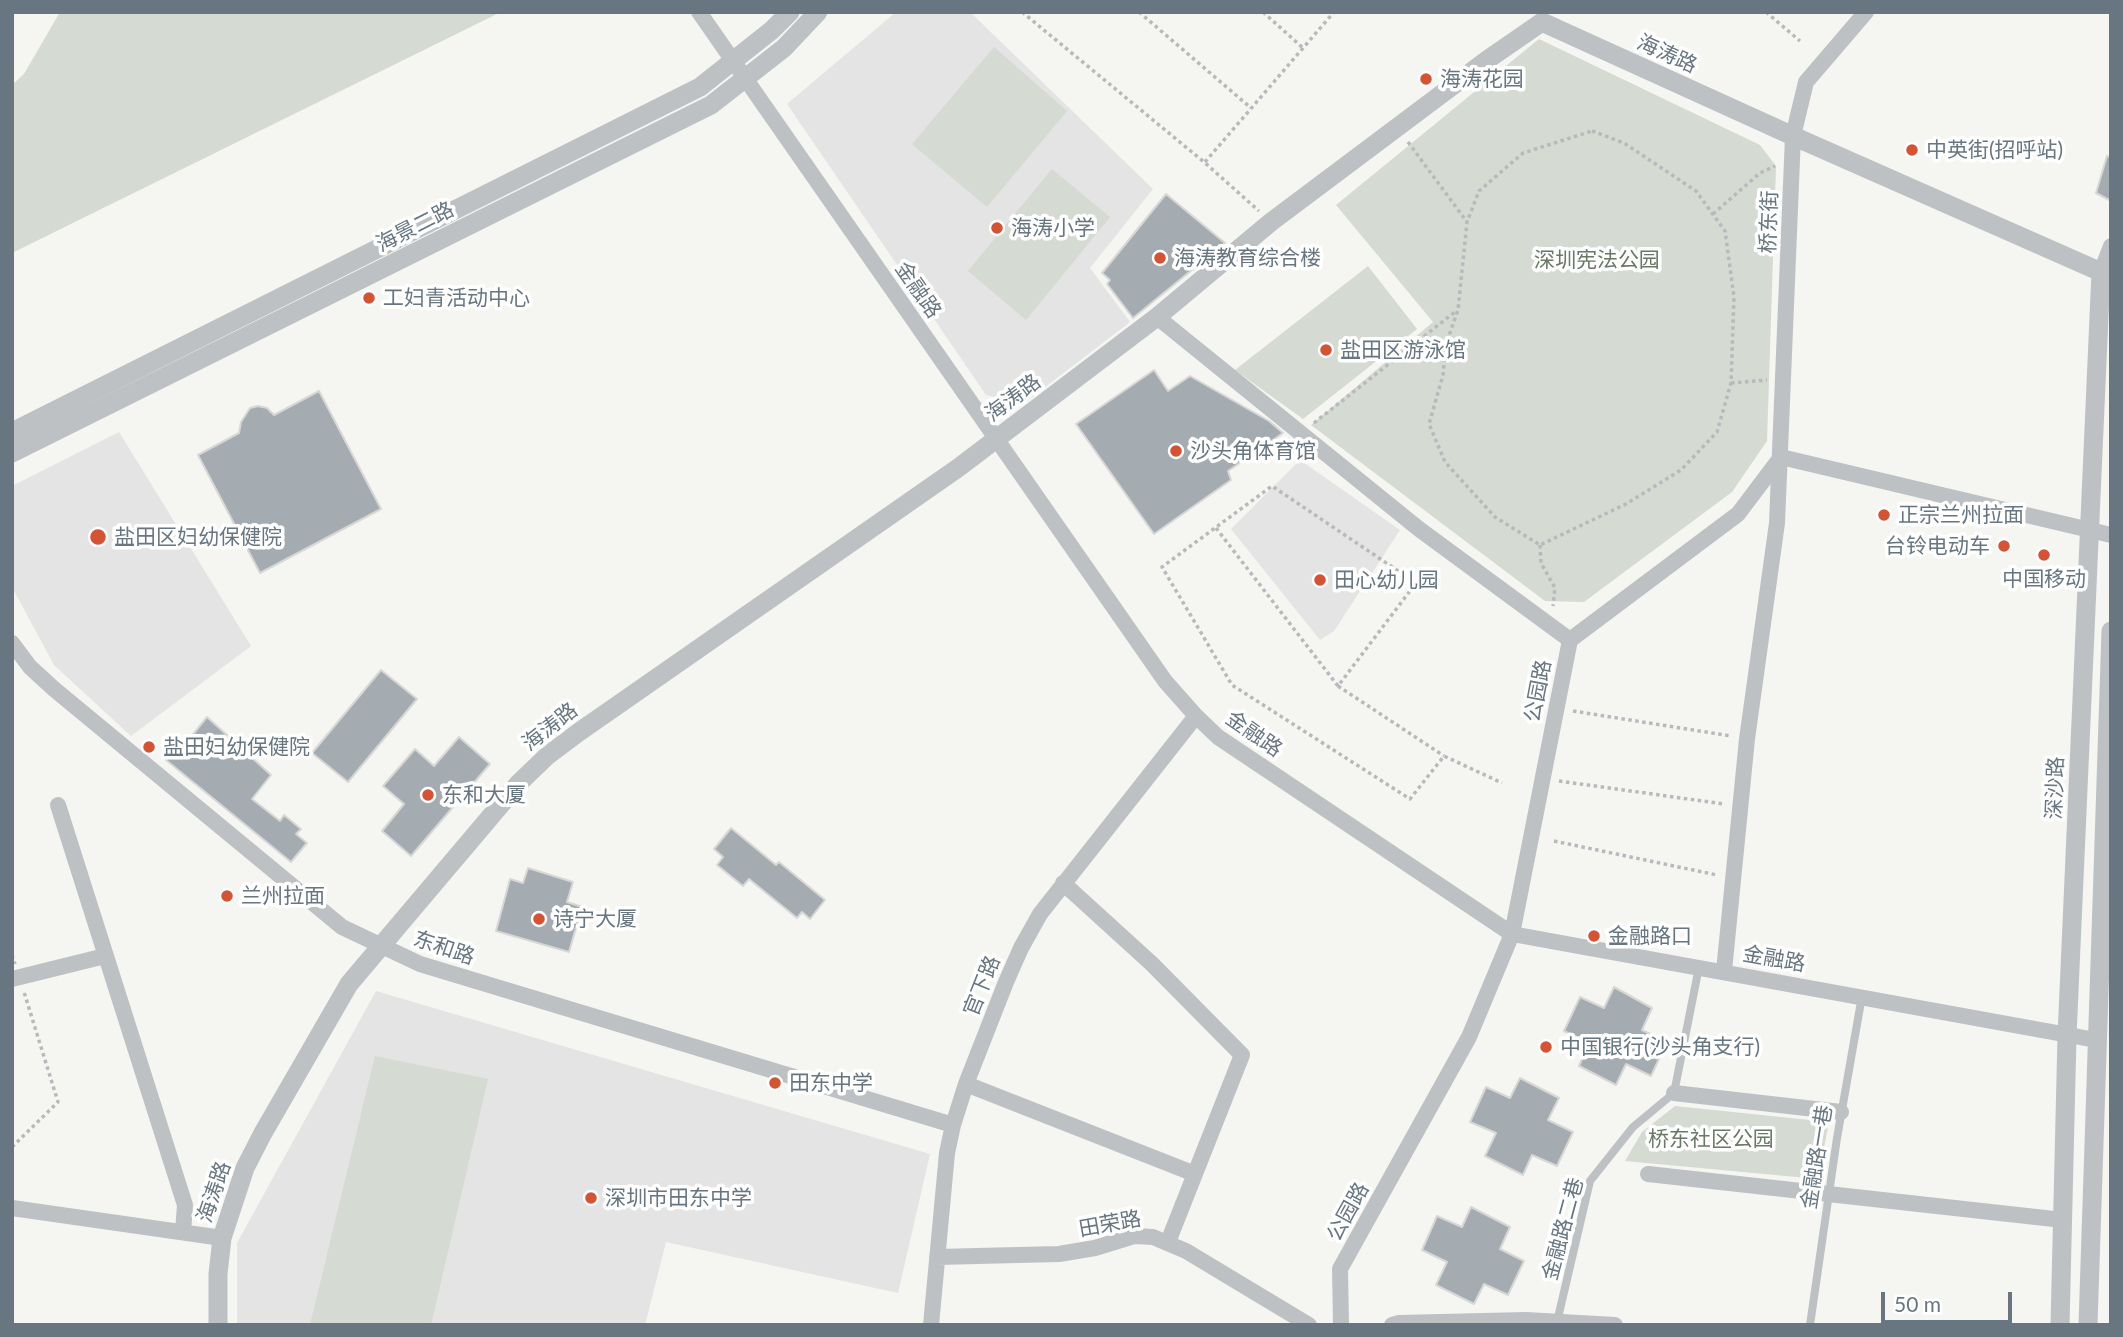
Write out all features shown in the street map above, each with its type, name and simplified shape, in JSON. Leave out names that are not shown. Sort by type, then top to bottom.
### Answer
[{"type":"street","name":"金融路","points":[[699,12],[1165,681],[1218,737],[1512,934],[2096,1040]]},
{"type":"street","name":"海景二路","points":[[12,432],[700,87],[772,30],[790,12]]},
{"type":"street","name":"海景二路","points":[[12,453],[710,105],[784,48],[818,12]]},
{"type":"street","name":"桥东街","points":[[1724,971],[1747,739],[1777,523],[1793,136],[1806,82],[1866,12]]},
{"type":"street","name":"海涛路","points":[[218,1325],[218,1274],[222,1238],[245,1168],[263,1133],[349,984],[519,783],[547,756],[996,439],[1157,317],[1272,222],[1536,17],[2106,280]]},
{"type":"street","points":[[2106,280],[2111,246]]},
{"type":"street","name":"深沙路","points":[[2060,1325],[2067,1036],[2088,531],[2106,280]]},
{"type":"street","points":[[1157,317],[1419,529],[1570,640]]},
{"type":"street","points":[[1781,457],[2111,535]]},
{"type":"street","name":"公园路","points":[[1342,1325],[1340,1269],[1469,1037],[1512,934],[1570,640],[1738,514],[1781,457]]},
{"type":"street","points":[[2088,1325],[2111,631]]},
{"type":"street","name":"东和路","points":[[12,643],[30,667],[54,689],[342,927],[381,947],[420,964],[953,1125]]},
{"type":"street","name":"官下路","points":[[931,1325],[947,1153],[953,1125],[966,1084],[1021,948],[1040,914],[1063,883],[1196,716]]},
{"type":"street","points":[[58,805],[184,1205],[183,1232]]},
{"type":"street","points":[[1063,883],[1152,964],[1242,1055],[1168,1242]]},
{"type":"street","points":[[15,977],[105,956]]},
{"type":"street","points":[[966,1084],[1195,1174]]},
{"type":"street","points":[[1674,1093],[1841,1112]]},
{"type":"street","points":[[1648,1174],[2063,1220]]},
{"type":"street","points":[[12,1208],[222,1238]]},
{"type":"street","name":"田荣路","points":[[937,1257],[1059,1254],[1095,1248],[1134,1236],[1153,1237],[1168,1242],[1309,1325]]},
{"type":"street","points":[[1392,1325],[1437,1322],[1615,1325]]},
{"type":"lane","points":[[1674,1093],[1699,967]]},
{"type":"lane","name":"金融路一巷","points":[[1810,1325],[1841,1112],[1862,996]]},
{"type":"lane","name":"金融路二巷","points":[[1557,1323],[1590,1181],[1633,1127],[1674,1093]]},
{"type":"path","points":[[1022,12],[1204,162],[1272,222]]},
{"type":"path","points":[[1139,12],[1251,108]]},
{"type":"path","points":[[1263,12],[1303,48]]},
{"type":"path","points":[[1204,162],[1334,12]]},
{"type":"path","points":[[1766,12],[1801,41]]},
{"type":"path","points":[[1397,127],[1467,222]]},
{"type":"path","points":[[1592,131],[1624,143],[1696,191],[1726,231],[1734,297],[1731,383],[1717,432],[1681,470],[1626,504],[1540,545],[1495,517],[1445,461],[1429,424],[1443,375],[1446,344],[1458,310],[1467,222],[1479,191],[1523,153],[1592,131]]},
{"type":"path","points":[[1713,214],[1760,173],[1776,166],[1792,164]]},
{"type":"path","points":[[1301,433],[1458,310]]},
{"type":"path","points":[[1731,383],[1784,378]]},
{"type":"path","points":[[1338,686],[1416,583],[1272,486],[1162,567],[1231,685],[1410,799],[1444,756]]},
{"type":"path","points":[[1216,528],[1338,686],[1444,756],[1502,783]]},
{"type":"path","points":[[1540,545],[1541,563],[1555,588],[1551,626]]},
{"type":"path","points":[[1567,710],[1747,739]]},
{"type":"path","points":[[1558,781],[1740,806]]},
{"type":"path","points":[[1554,841],[1733,878]]},
{"type":"path","points":[[12,956],[15,977],[58,1102],[12,1147]]},
{"type":"shaded area","name":"海涛小学","points":[[896,12],[970,12],[1153,189],[1090,268],[1130,322],[1023,404],[986,395],[787,104]]},
{"type":"shaded area","name":"盐田区妇幼保健院","points":[[119,432],[251,646],[131,736],[54,665],[12,587],[12,486]]},
{"type":"shaded area","name":"田心幼儿园","points":[[1300,460],[1400,530],[1334,631],[1320,640],[1231,529]]},
{"type":"shaded area","name":"深圳市田东中学","points":[[376,991],[930,1154],[898,1293],[666,1242],[645,1325],[237,1325],[237,1243]]},
{"type":"green space","points":[[60,12],[501,12],[12,253],[12,85],[24,74]]},
{"type":"green space","name":"深圳宪法公园","points":[[1539,39],[1760,145],[1776,166],[1767,441],[1732,492],[1584,602],[1545,601],[1311,425],[1433,322],[1336,205]]},
{"type":"green space","points":[[994,47],[1067,111],[987,207],[912,144]]},
{"type":"green space","points":[[1052,169],[1110,217],[1026,320],[968,271]]},
{"type":"green space","name":"盐田区游泳馆","points":[[1368,266],[1417,329],[1303,419],[1235,370]]},
{"type":"green space","points":[[375,1056],[488,1079],[431,1325],[310,1325]]},
{"type":"green space","name":"桥东社区公园","points":[[1675,1106],[1829,1122],[1818,1179],[1625,1161],[1642,1132]]},
{"type":"building","points":[[2107,156],[2111,157],[2111,201],[2096,193]]},
{"type":"building","name":"海涛教育综合楼","points":[[1166,194],[1225,243],[1133,318],[1107,284],[1110,280],[1102,273]]},
{"type":"building","name":"沙头角体育馆","points":[[1154,370],[1168,391],[1190,376],[1269,421],[1283,433],[1228,471],[1231,480],[1154,534],[1076,424]]},
{"type":"building","points":[[319,391],[381,509],[260,573],[198,455],[239,433],[241,422],[250,408],[267,408],[274,415]]},
{"type":"building","points":[[381,670],[417,699],[348,782],[312,753]]},
{"type":"building","points":[[207,717],[271,775],[252,799],[280,821],[284,815],[301,829],[296,834],[307,843],[291,862],[166,760],[182,740],[186,743]]},
{"type":"building","name":"东和大厦","points":[[459,737],[490,764],[411,856],[382,831],[404,804],[383,786],[415,749],[434,766]]},
{"type":"building","points":[[731,828],[776,865],[779,862],[825,900],[810,919],[802,912],[797,918],[749,879],[743,886],[717,865],[723,857],[714,849]]},
{"type":"building","name":"诗宁大厦","points":[[528,868],[573,882],[567,902],[582,907],[569,952],[496,931],[510,879],[523,883]]},
{"type":"building","points":[[1614,987],[1652,1008],[1642,1030],[1667,1042],[1651,1076],[1626,1064],[1616,1085],[1579,1066],[1589,1043],[1564,1031],[1580,997],[1604,1008]]},
{"type":"building","points":[[1520,1078],[1559,1098],[1548,1120],[1573,1132],[1557,1166],[1532,1155],[1523,1175],[1485,1156],[1496,1133],[1470,1122],[1486,1087],[1510,1098]]},
{"type":"building","points":[[1471,1207],[1510,1227],[1500,1249],[1524,1261],[1508,1295],[1484,1284],[1474,1304],[1436,1285],[1447,1262],[1422,1250],[1437,1216],[1462,1227]]},
{"type":"place","name":"海涛花园","points":[[1426,79]]},
{"type":"place","name":"中英街(招呼站)","points":[[1912,150]]},
{"type":"place","name":"海涛小学","points":[[997,228]]},
{"type":"place","name":"海涛教育综合楼","points":[[1160,258]]},
{"type":"place","name":"工妇青活动中心","points":[[369,298]]},
{"type":"place","name":"盐田区游泳馆","points":[[1326,350]]},
{"type":"place","name":"沙头角体育馆","points":[[1176,451]]},
{"type":"place","name":"正宗兰州拉面","points":[[1884,515]]},
{"type":"place","name":"盐田区妇幼保健院","points":[[98,537]]},
{"type":"place","name":"台铃电动车","points":[[2004,546]]},
{"type":"place","name":"中国移动","points":[[2044,555]]},
{"type":"place","name":"田心幼儿园","points":[[1320,580]]},
{"type":"place","name":"盐田妇幼保健院","points":[[149,747]]},
{"type":"place","name":"东和大厦","points":[[428,795]]},
{"type":"place","name":"兰州拉面","points":[[227,896]]},
{"type":"place","name":"诗宁大厦","points":[[539,919]]},
{"type":"place","name":"金融路口","points":[[1594,936]]},
{"type":"place","name":"中国银行(沙头角支行)","points":[[1546,1047]]},
{"type":"place","name":"田东中学","points":[[775,1083]]},
{"type":"place","name":"深圳市田东中学","points":[[591,1198]]}]
